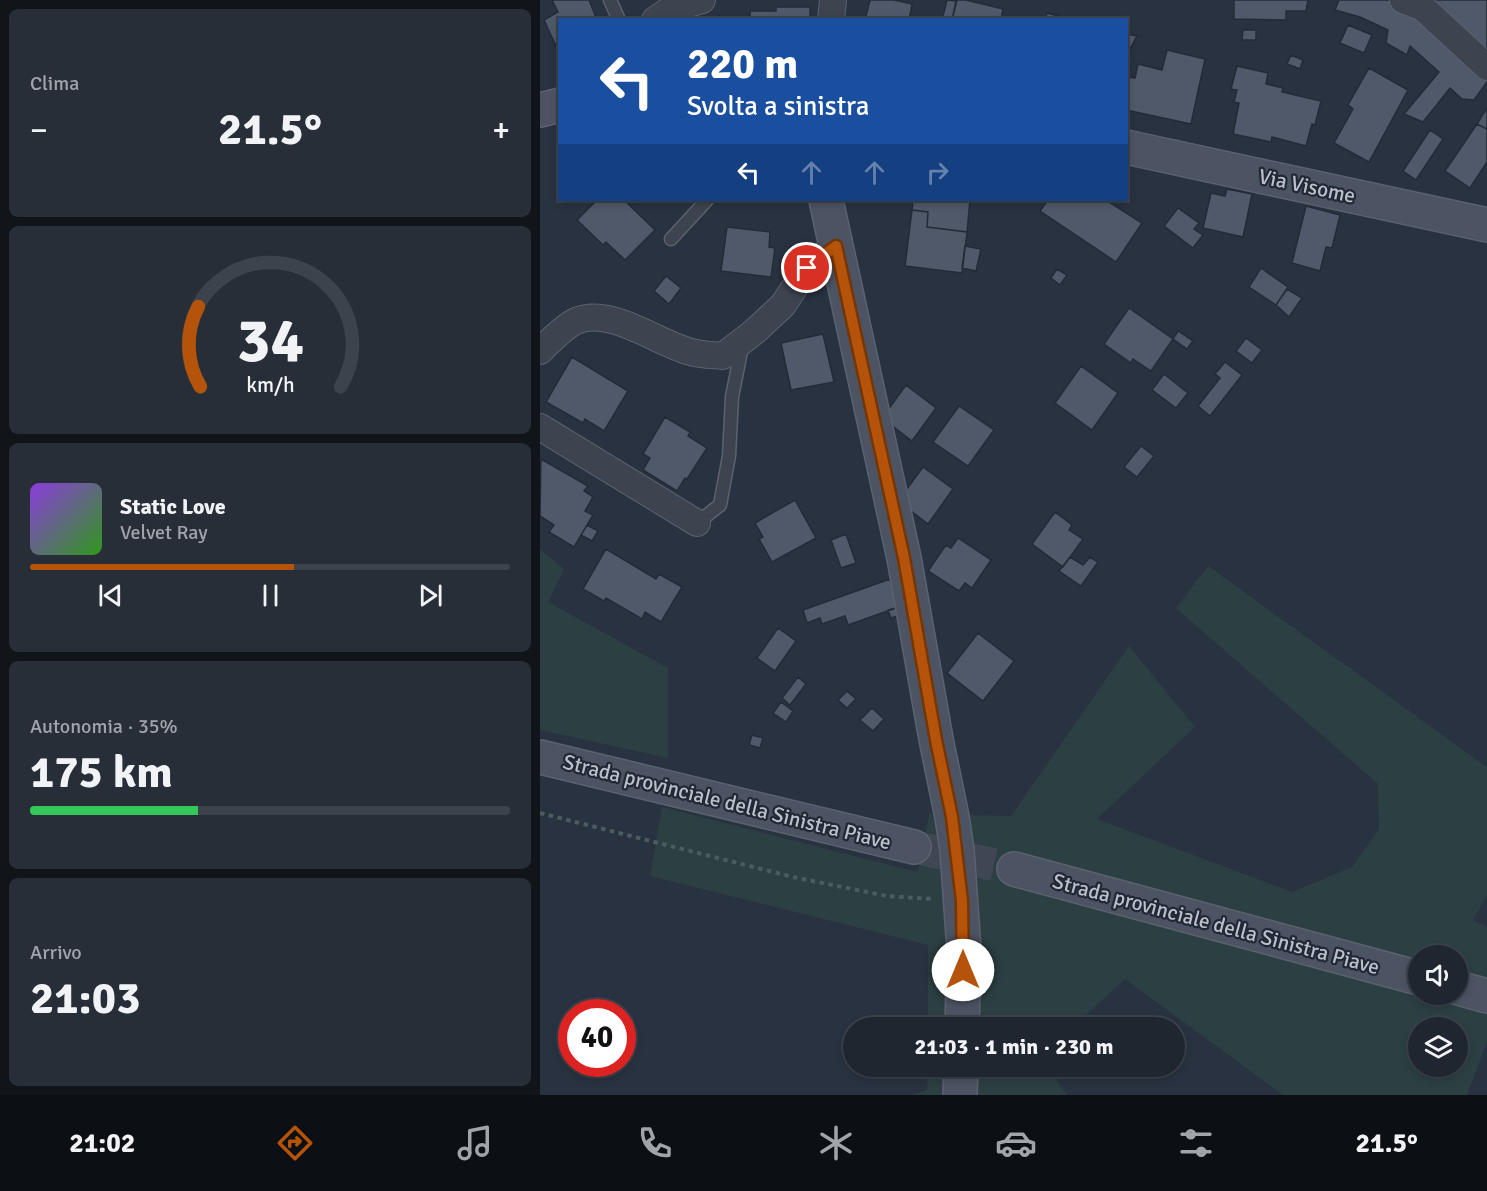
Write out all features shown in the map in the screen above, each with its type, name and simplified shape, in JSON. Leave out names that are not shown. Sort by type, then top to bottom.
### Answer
[{"type":"street","points":[[831,18],[833,0]]},
{"type":"street","points":[[658,18],[671,9],[693,1]]},
{"type":"street","points":[[1406,1],[1423,8],[1487,67]]},
{"type":"street","points":[[540,110],[558,106]]},
{"type":"street","name":"Via Visome","points":[[1128,147],[1487,225]]},
{"type":"street","points":[[826,201],[904,558],[952,817],[962,901],[964,950],[962,1017]]},
{"type":"street","points":[[540,351],[576,321],[597,317],[623,322],[654,339],[693,353],[723,356],[783,305],[807,268],[836,246]]},
{"type":"street","points":[[540,427],[697,523]]},
{"type":"street","name":"Strada provinciale della Sinistra Piave","points":[[540,757],[914,847]]},
{"type":"street","name":"Strada provinciale della Sinistra Piave","points":[[1014,869],[1408,975]]},
{"type":"street","points":[[1468,991],[1487,996]]},
{"type":"street","points":[[960,1095],[961,1077]]},
{"type":"lane","points":[[610,0],[617,18]]},
{"type":"lane","points":[[671,239],[706,201]]},
{"type":"lane","points":[[697,523],[720,505],[729,456],[732,397],[742,342]]},
{"type":"path","points":[[540,813],[793,877],[887,896],[962,901]]},
{"type":"shaded area","points":[[540,549],[564,569],[548,602],[668,668],[668,758],[540,730]]},
{"type":"shaded area","points":[[1208,566],[1487,767],[1487,896],[1473,920],[1487,927],[1487,1042],[1467,1095],[1283,1095],[1185,1023],[1185,1017],[1177,1017],[1125,979],[1084,1017],[928,1017],[928,945],[650,876],[662,807],[918,872],[929,814],[1011,816],[1129,646],[1195,727],[1097,819],[1292,892],[1352,867],[1379,829],[1378,784],[1176,608]]},
{"type":"shaded area","points":[[928,1077],[1055,1077],[1067,1095],[912,1095],[927,1090]]},
{"type":"building","points":[[552,0],[589,0],[596,18],[558,18],[557,48],[544,20],[558,12]]},
{"type":"building","points":[[870,0],[894,0],[912,4],[909,18],[866,18]]},
{"type":"building","points":[[947,0],[956,1],[952,18],[942,18]]},
{"type":"building","points":[[957,0],[1003,9],[1001,18],[952,18]]},
{"type":"building","points":[[1234,0],[1308,0],[1306,11],[1286,11],[1286,20],[1234,19]]},
{"type":"building","points":[[1339,0],[1393,0],[1487,75],[1487,82],[1474,100],[1462,99],[1450,88],[1423,122],[1404,114],[1439,72],[1410,46],[1407,55],[1386,43],[1388,30],[1360,17],[1335,10]]},
{"type":"building","points":[[1433,0],[1487,0],[1487,62]]},
{"type":"building","points":[[776,7],[810,7],[810,18],[750,18],[750,11],[776,11]]},
{"type":"building","points":[[1047,13],[1065,18],[1046,18]]},
{"type":"building","points":[[1348,25],[1372,35],[1364,53],[1340,43]]},
{"type":"building","points":[[1243,30],[1256,30],[1256,40],[1242,40]]},
{"type":"building","points":[[1128,34],[1137,36],[1128,52]]},
{"type":"building","points":[[1167,50],[1205,59],[1191,124],[1128,110],[1128,86],[1130,77],[1135,78],[1138,64],[1162,70]]},
{"type":"building","points":[[1291,55],[1303,60],[1300,69],[1287,64]]},
{"type":"building","points":[[1237,66],[1268,73],[1266,84],[1283,88],[1282,92],[1321,101],[1315,125],[1312,124],[1306,146],[1272,137],[1271,142],[1233,134],[1239,103],[1234,102],[1237,90],[1231,89]]},
{"type":"building","points":[[1369,68],[1408,90],[1369,162],[1334,143],[1353,109],[1348,105]]},
{"type":"building","points":[[1487,108],[1487,129],[1477,124]]},
{"type":"building","points":[[1477,124],[1487,129],[1487,162],[1470,188],[1445,171]]},
{"type":"building","points":[[1430,130],[1443,139],[1416,180],[1403,171]]},
{"type":"building","points":[[1227,189],[1252,194],[1243,237],[1203,228],[1211,193],[1225,196]]},
{"type":"building","points":[[596,201],[625,201],[655,230],[625,260],[606,242],[603,245],[577,220]]},
{"type":"building","points":[[913,201],[970,201],[967,232],[927,227],[928,212],[912,210]]},
{"type":"building","points":[[1047,201],[1108,201],[1142,223],[1116,262],[1040,211]]},
{"type":"building","points":[[1306,206],[1340,215],[1332,248],[1326,247],[1320,271],[1292,263]]},
{"type":"building","points":[[1178,208],[1199,223],[1194,229],[1203,235],[1193,248],[1164,226]]},
{"type":"building","points":[[912,210],[928,212],[927,227],[967,232],[962,273],[905,266]]},
{"type":"building","points":[[727,227],[770,232],[769,247],[775,248],[771,277],[721,271]]},
{"type":"building","points":[[965,246],[981,249],[976,271],[962,268]]},
{"type":"building","points":[[1261,268],[1288,287],[1276,305],[1249,287]]},
{"type":"building","points":[[1057,269],[1067,275],[1060,285],[1051,278]]},
{"type":"building","points":[[666,276],[681,288],[669,304],[654,291]]},
{"type":"building","points":[[1287,289],[1302,298],[1289,317],[1276,305]]},
{"type":"building","points":[[1129,308],[1173,339],[1151,371],[1133,359],[1131,363],[1104,344]]},
{"type":"building","points":[[1178,331],[1193,341],[1187,349],[1173,339]]},
{"type":"building","points":[[823,334],[834,382],[791,390],[781,343]]},
{"type":"building","points":[[1246,338],[1262,350],[1252,363],[1236,351]]},
{"type":"building","points":[[572,357],[628,391],[604,431],[585,419],[583,423],[546,402]]},
{"type":"building","points":[[1225,362],[1242,375],[1210,416],[1198,406],[1220,378],[1215,374]]},
{"type":"building","points":[[1081,366],[1118,393],[1092,430],[1055,403]]},
{"type":"building","points":[[1164,374],[1188,393],[1176,408],[1152,390]]},
{"type":"building","points":[[906,385],[936,408],[912,441],[882,418]]},
{"type":"building","points":[[959,406],[994,430],[968,466],[933,442]]},
{"type":"building","points":[[665,417],[690,432],[688,436],[707,448],[677,491],[643,470],[650,458],[643,454]]},
{"type":"building","points":[[1141,446],[1154,456],[1137,477],[1124,467]]},
{"type":"building","points":[[541,459],[588,486],[584,491],[593,497],[585,511],[593,515],[574,547],[549,532],[554,525],[540,516]]},
{"type":"building","points":[[923,467],[953,489],[928,524],[898,501]]},
{"type":"building","points":[[795,500],[816,538],[772,562],[759,539],[763,537],[755,523]]},
{"type":"building","points":[[1055,512],[1072,525],[1069,530],[1083,539],[1063,567],[1032,544]]},
{"type":"building","points":[[587,525],[598,531],[592,541],[581,535]]},
{"type":"building","points":[[846,534],[856,563],[841,568],[831,540]]},
{"type":"building","points":[[958,538],[991,560],[972,588],[965,583],[959,591],[928,571],[946,545],[951,548]]},
{"type":"building","points":[[606,549],[656,579],[659,574],[682,587],[661,622],[645,612],[642,619],[606,598],[604,601],[583,589]]},
{"type":"building","points":[[1070,557],[1083,565],[1090,557],[1098,562],[1081,586],[1059,571]]},
{"type":"building","points":[[890,579],[899,607],[848,625],[845,616],[822,624],[820,618],[807,623],[803,610]]},
{"type":"building","points":[[899,607],[901,615],[891,618],[888,610]]},
{"type":"building","points":[[778,628],[796,641],[775,671],[757,658]]},
{"type":"building","points":[[978,633],[1014,661],[983,701],[947,673]]},
{"type":"building","points":[[798,677],[806,684],[790,705],[782,698]]},
{"type":"building","points":[[847,691],[856,699],[847,708],[838,700]]},
{"type":"building","points":[[781,702],[793,711],[786,722],[773,713]]},
{"type":"building","points":[[872,708],[884,719],[873,731],[860,720]]},
{"type":"building","points":[[752,735],[763,738],[760,748],[749,745]]},
{"type":"tunnel","points":[[914,847],[1014,869]]},
{"type":"route","points":[[807,268],[836,246],[904,558],[952,817],[962,901],[963,970]]}]
